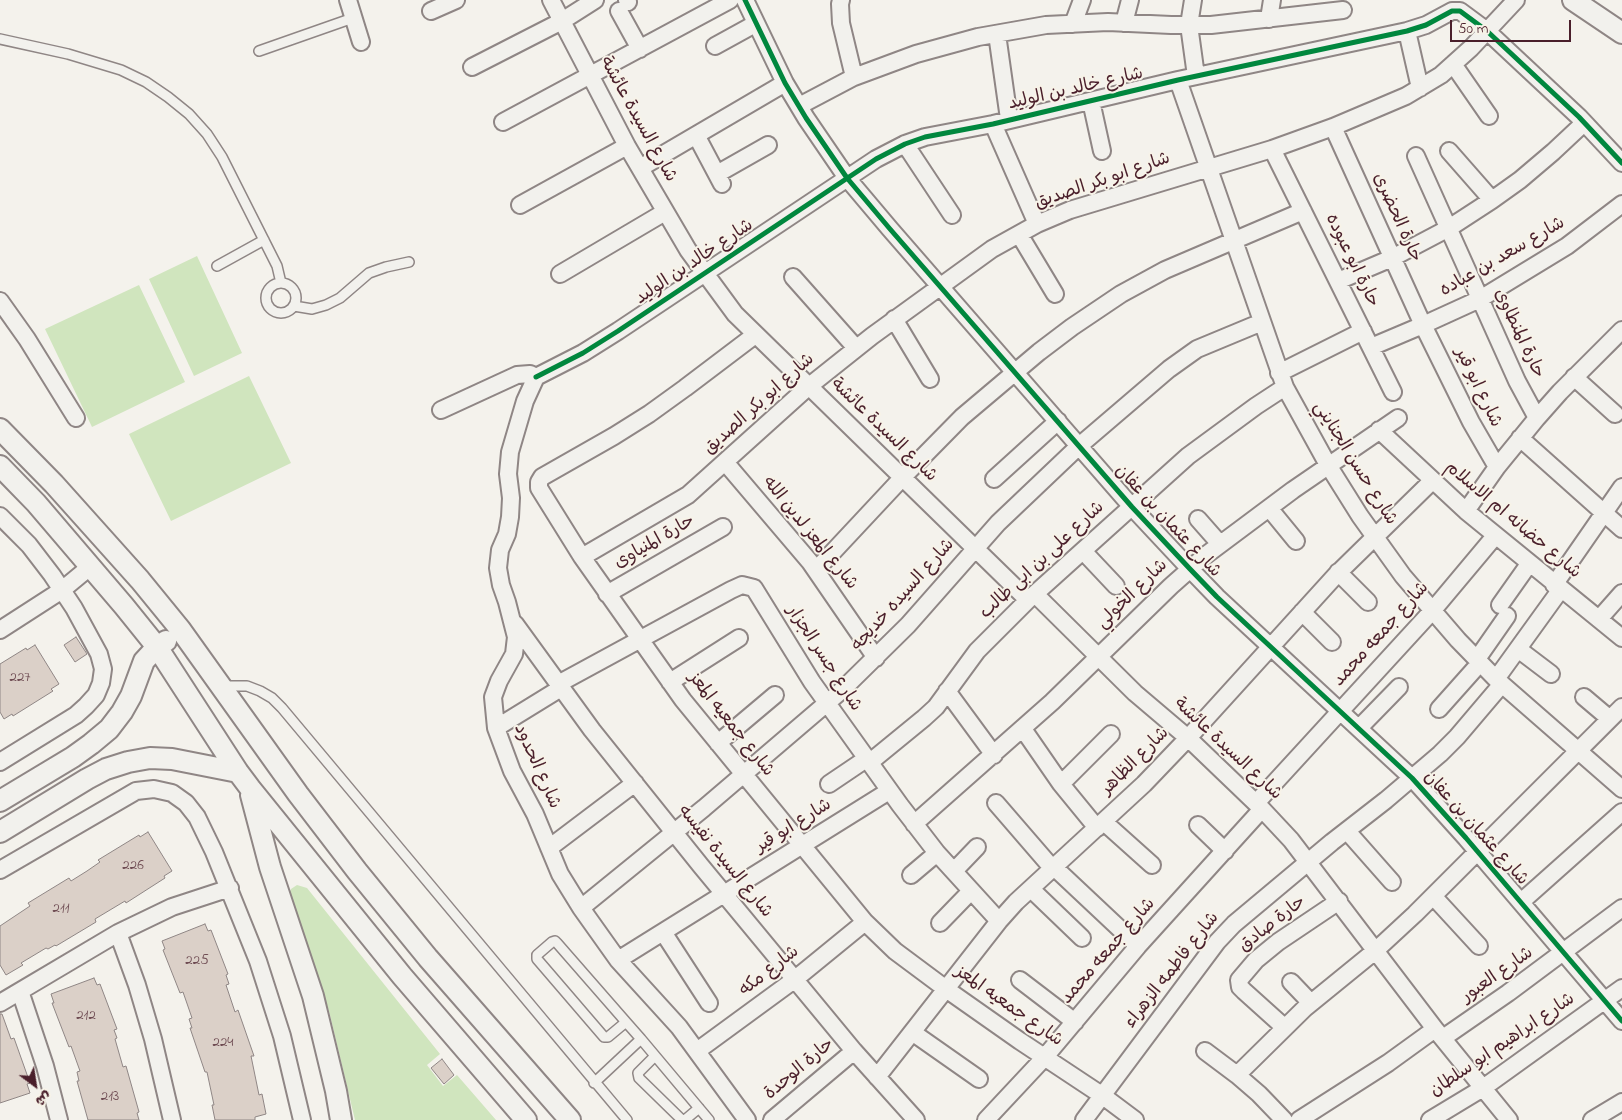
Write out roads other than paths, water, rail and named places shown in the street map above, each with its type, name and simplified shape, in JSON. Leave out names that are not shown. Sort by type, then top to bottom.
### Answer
[{"type":"street","points":[[348,0],[361,42]]},
{"type":"street","points":[[431,11],[456,0]]},
{"type":"street","name":"شارع السيدة عائشة","points":[[551,0],[627,146],[665,212],[688,250],[735,314],[975,548],[1188,738],[1259,806],[1309,862],[1375,951],[1509,1120]]},
{"type":"street","points":[[472,67],[562,21],[595,0]]},
{"type":"street","points":[[503,122],[730,0]]},
{"type":"street","name":"شارع عثمان بن عفان","points":[[745,0],[785,83],[848,178],[940,286],[1132,506],[1217,597],[1412,778],[1622,1021]]},
{"type":"street","points":[[841,0],[841,23],[854,77]]},
{"type":"street","points":[[1073,24],[1082,0]]},
{"type":"street","points":[[1124,22],[1130,0]]},
{"type":"street","points":[[1193,0],[1189,25],[1196,76]]},
{"type":"street","points":[[1269,19],[1272,0]]},
{"type":"street","name":"شارع ابو بكر الصديق","points":[[582,557],[681,500],[808,386],[894,319],[992,249],[1038,224],[1070,210],[1272,149],[1332,127],[1406,96],[1441,75],[1516,0]]},
{"type":"street","points":[[1574,0],[1622,33]]},
{"type":"street","points":[[625,4],[640,49]]},
{"type":"street","points":[[799,106],[854,77],[916,54],[996,34],[1046,25],[1124,22],[1211,25],[1343,10]]},
{"type":"street","name":"شارع خالد بن الوليد","points":[[536,377],[590,348],[876,159],[905,144],[925,137],[1001,122],[1178,80],[1407,31],[1426,25],[1452,11],[1460,11],[1486,31],[1584,123],[1622,163]]},
{"type":"street","points":[[715,46],[755,24]]},
{"type":"street","points":[[1407,31],[1420,88]]},
{"type":"street","points":[[996,34],[1001,122],[1038,224]]},
{"type":"street","points":[[1453,64],[1489,116]]},
{"type":"street","name":"شارع حسن الجنايني","points":[[1178,80],[1282,380],[1328,465],[1374,537],[1403,576],[1458,640],[1499,681],[1580,750],[1622,789]]},
{"type":"street","points":[[640,168],[785,83]]},
{"type":"street","points":[[1091,101],[1102,151]]},
{"type":"street","points":[[1338,281],[1392,258],[1449,228],[1492,200],[1553,152],[1584,123]]},
{"type":"street","name":"حارة الحضرى","points":[[1332,127],[1423,325]]},
{"type":"street","points":[[696,135],[719,179],[768,145]]},
{"type":"street","points":[[905,144],[952,215]]},
{"type":"street","points":[[520,205],[627,146]]},
{"type":"street","name":"حارة ابو عبوده","points":[[1272,149],[1393,392]]},
{"type":"street","points":[[1449,152],[1492,200]]},
{"type":"street","name":"حارة المنطاوى","points":[[1416,156],[1517,381],[1537,418]]},
{"type":"street","name":"شارع سعد بن عباده","points":[[1370,347],[1480,299],[1567,246],[1622,204]]},
{"type":"street","points":[[560,274],[665,212]]},
{"type":"street","points":[[816,570],[962,417],[1072,326],[1121,294],[1165,270],[1303,212]]},
{"type":"street","points":[[1019,234],[1054,294]]},
{"type":"street","points":[[793,277],[856,348]]},
{"type":"street","points":[[0,301],[27,339],[76,418]]},
{"type":"street","points":[[894,319],[930,379]]},
{"type":"street","name":"شارع السيده خديجه","points":[[581,908],[743,774],[876,658],[908,625],[998,523],[1079,446],[1169,369],[1197,349],[1262,322]]},
{"type":"street","name":"شارع ابو قير","points":[[1423,325],[1481,442],[1497,468]]},
{"type":"street","points":[[1466,511],[1537,418],[1574,377],[1622,330]]},
{"type":"street","name":"شارع على بن ابى طالب","points":[[829,784],[868,761],[924,718],[936,706],[977,651],[1031,597],[1188,456],[1256,406],[1282,380],[1363,331]]},
{"type":"street","name":"شارع جمعيه المعز","points":[[755,335],[649,414],[542,477],[539,482],[539,488],[582,557],[670,682],[865,922],[895,951],[946,989],[1135,1120]]},
{"type":"street","points":[[441,410],[517,375],[530,374],[536,377]]},
{"type":"street","name":"شارع الحدود","points":[[536,377],[525,401],[510,452],[508,474],[511,498],[510,517],[508,534],[500,550],[498,568],[516,637],[514,654],[498,681],[493,697],[496,728],[512,771],[536,814],[560,874],[581,908],[618,960],[697,1051],[747,1120]]},
{"type":"street","points":[[1574,377],[1615,414]]},
{"type":"street","name":"شارع الخولي","points":[[914,824],[994,755],[1190,568],[1328,465],[1398,418]]},
{"type":"street","points":[[994,479],[1058,421]]},
{"type":"street","points":[[0,430],[54,484],[140,580],[180,630],[298,794],[357,871],[428,958],[570,1120]]},
{"type":"street","name":"شارع حضانه ام الاسلام","points":[[1379,430],[1495,536],[1622,638]]},
{"type":"street","points":[[1520,438],[1622,529]]},
{"type":"street","name":"شارع المعز لدين الله","points":[[725,462],[816,570],[876,658]]},
{"type":"street","points":[[0,466],[36,503],[91,566],[157,647],[244,780],[402,976],[526,1120]]},
{"type":"street","name":"شارع الظاهر","points":[[877,1077],[1016,902],[1144,784],[1338,572],[1432,480]]},
{"type":"street","name":"شارع فاطمه الزهراء","points":[[1084,1120],[1217,942],[1234,924],[1412,778],[1457,737],[1499,681],[1604,512],[1622,487]]},
{"type":"street","points":[[1269,508],[1296,542]]},
{"type":"street","points":[[0,516],[41,560],[62,590],[100,654],[103,669],[102,683],[96,695],[76,715],[0,762]]},
{"type":"street","points":[[1198,519],[1220,544]]},
{"type":"street","name":"حارة المنياوى","points":[[607,594],[723,527]]},
{"type":"street","name":"شارع جمعه محمد","points":[[986,1120],[1044,1058],[1138,946],[1225,851],[1259,806],[1340,710],[1433,610],[1495,536]]},
{"type":"street","points":[[1083,551],[1116,586]]},
{"type":"street","points":[[1439,709],[1479,661],[1503,610],[1529,564]]},
{"type":"street","points":[[0,630],[62,590],[91,566]]},
{"type":"street","points":[[1338,572],[1368,602]]},
{"type":"street","name":"شارع جسر الجزار","points":[[496,728],[559,686],[731,590],[742,585],[754,588],[826,703],[914,824],[937,853],[999,921]]},
{"type":"street","points":[[1599,619],[1622,593]]},
{"type":"street","points":[[1302,612],[1332,642]]},
{"type":"street","name":"شارع السيدة نفيسه","points":[[512,621],[592,730],[794,980],[877,1077],[907,1117]]},
{"type":"street","points":[[0,801],[73,757],[109,729],[131,696],[144,661],[157,647],[180,630]]},
{"type":"street","points":[[670,682],[739,638]]},
{"type":"street","points":[[1518,649],[1551,674]]},
{"type":"street","points":[[1359,728],[1398,687]]},
{"type":"street","points":[[947,690],[994,755]]},
{"type":"street","points":[[718,743],[775,695]]},
{"type":"street","points":[[1584,697],[1610,719]]},
{"type":"street","points":[[1237,1075],[1284,1027],[1375,951],[1433,896],[1622,707]]},
{"type":"street","points":[[1023,728],[1061,784],[1101,825],[1152,865]]},
{"type":"street","points":[[1061,784],[1111,734]]},
{"type":"street","points":[[0,832],[87,779],[106,769],[128,762],[150,758],[172,759],[244,780]]},
{"type":"street","points":[[244,780],[273,877],[313,996],[336,1091],[341,1120]]},
{"type":"street","points":[[549,848],[635,783]]},
{"type":"street","points":[[0,870],[136,791],[154,789],[172,793],[186,803],[197,817],[230,888],[258,961],[282,1036],[302,1120]]},
{"type":"street","name":"شارع ابو قير","points":[[618,960],[890,791]]},
{"type":"street","points":[[996,803],[1054,868],[1138,946]]},
{"type":"street","points":[[1521,902],[1622,812]]},
{"type":"street","points":[[1198,825],[1225,851]]},
{"type":"street","points":[[1347,831],[1392,882]]},
{"type":"street","points":[[954,871],[977,847]]},
{"type":"street","points":[[911,875],[937,853]]},
{"type":"street","points":[[0,1003],[118,933],[172,907],[230,888]]},
{"type":"street","points":[[1031,889],[1082,938]]},
{"type":"street","points":[[940,923],[971,891]]},
{"type":"street","points":[[1433,896],[1479,946]]},
{"type":"street","name":"حارة صادق","points":[[1284,1027],[1240,987],[1239,980],[1256,960],[1278,942],[1339,901]]},
{"type":"street","name":"شارع العبور","points":[[1299,1120],[1564,953],[1622,908]]},
{"type":"street","name":"شارع مكه","points":[[697,1051],[794,980],[865,922]]},
{"type":"street","points":[[663,932],[709,1003]]},
{"type":"street","points":[[118,933],[137,985],[153,1039],[172,1120]]},
{"type":"street","points":[[1020,980],[1075,1022]]},
{"type":"street","points":[[1291,982],[1311,1003]]},
{"type":"street","name":"شارع ابراهيم ابو سلطان","points":[[1430,1120],[1483,1088],[1622,988]]},
{"type":"street","points":[[20,991],[45,1066],[59,1120]]},
{"type":"street","points":[[912,1032],[980,1079]]},
{"type":"street","name":"حارة الوحدة","points":[[772,1120],[854,1051]]},
{"type":"street","points":[[1205,1051],[1237,1075],[1280,1119]]},
{"type":"street","points":[[1592,1120],[1622,1102]]},
{"type":"lane","points":[[259,51],[353,18]]},
{"type":"lane","points":[[0,38],[121,70],[146,82],[168,97],[207,134],[222,157],[277,266],[281,283]]},
{"type":"lane","points":[[217,266],[264,240]]},
{"type":"lane","points":[[294,306],[312,309],[326,306],[369,273],[386,266],[409,262]]},
{"type":"lane","points":[[275,284],[287,284],[295,292],[294,306],[287,312],[276,312],[267,304],[267,292],[275,284]]},
{"type":"lane","points":[[221,686],[247,686],[260,690],[282,708],[594,1083],[627,1120]]},
{"type":"lane","points":[[626,1022],[610,1036],[604,1037],[537,956],[552,942],[556,942],[626,1022],[709,1120]]},
{"type":"lane","points":[[594,1083],[641,1040]]},
{"type":"lane","points":[[655,1056],[638,1073],[638,1076],[682,1120],[699,1108]]}]
